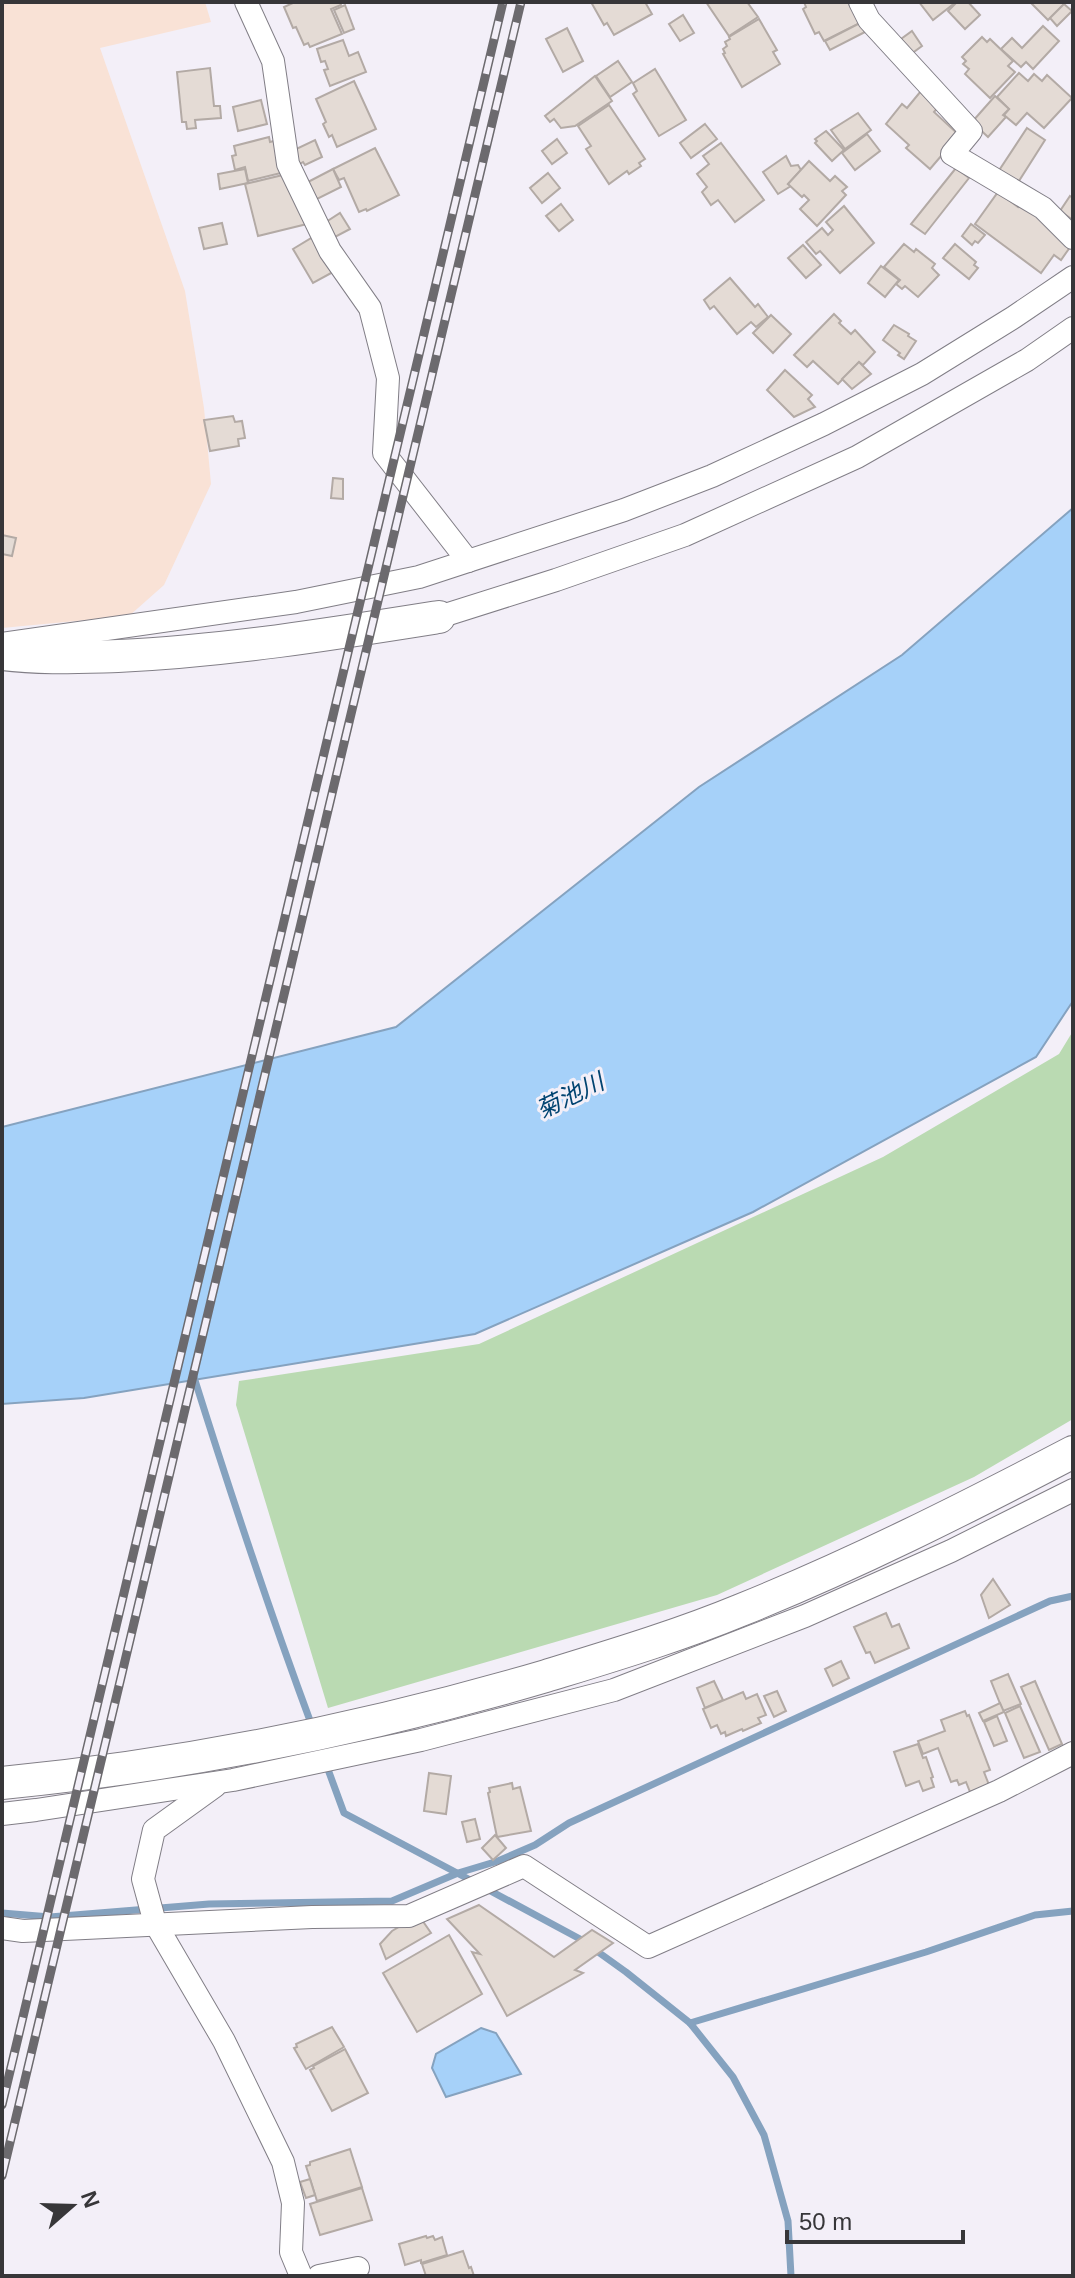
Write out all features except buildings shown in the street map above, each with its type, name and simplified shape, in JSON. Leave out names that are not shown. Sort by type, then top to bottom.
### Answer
[{"type":"street","points":[[246,2],[273,61],[288,164],[330,251],[370,308],[388,378],[384,453],[468,561]]},
{"type":"street","points":[[860,2],[869,20],[971,131],[952,154],[1043,208],[1073,238]]},
{"type":"street","points":[[2,644],[296,602],[419,577],[624,510],[712,476],[922,374],[1073,277]]},
{"type":"street","points":[[2,654],[36,659],[177,653],[295,640],[439,617],[685,535],[857,457],[1027,360],[1073,328]]},
{"type":"street","points":[[2,1783],[209,1756],[342,1730],[469,1699],[603,1658],[767,1599],[922,1531],[1073,1452]]},
{"type":"street","points":[[2,1814],[219,1782],[421,1740],[614,1690],[805,1616],[951,1551],[1073,1490]]},
{"type":"street","points":[[2,1928],[23,1931],[155,1923],[409,1916],[524,1866],[648,1947],[999,1791],[1073,1753]]},
{"type":"street","points":[[219,1782],[154,1830],[143,1879],[155,1923],[224,2041],[283,2162],[293,2203],[291,2252],[301,2276]]},
{"type":"street","points":[[319,2276],[358,2268]]},
{"type":"shaded area","points":[[2,2],[205,2],[211,22],[100,48],[185,291],[204,408],[211,484],[164,585],[129,616],[2,628]]},
{"type":"green space","points":[[1073,1031],[1073,1419],[974,1477],[717,1595],[328,1708],[236,1405],[239,1381],[479,1344],[883,1157],[1059,1054]]},
{"type":"water","name":"菊池川","points":[[1073,508],[1073,1001],[1036,1057],[753,1212],[475,1334],[84,1398],[2,1404],[2,1127],[396,1027],[699,787],[902,655]]},
{"type":"water","points":[[481,2028],[496,2033],[521,2074],[446,2097],[432,2068],[436,2054]]},
{"type":"waterway","points":[[193,1374],[250,1551],[312,1726]]},
{"type":"waterway","points":[[2,1913],[50,1917],[209,1904],[392,1901],[535,1845],[569,1823],[1050,1601],[1073,1596]]},
{"type":"waterway","points":[[326,1764],[344,1813],[474,1882]]},
{"type":"waterway","points":[[485,1888],[580,1939],[626,1972],[690,2023],[733,2077],[764,2135],[788,2221],[791,2276]]},
{"type":"waterway","points":[[690,2023],[926,1952],[1035,1915],[1073,1911]]},
{"type":"railway","points":[[2,2105],[503,2]]},
{"type":"railway","points":[[2,2176],[521,2]]}]
